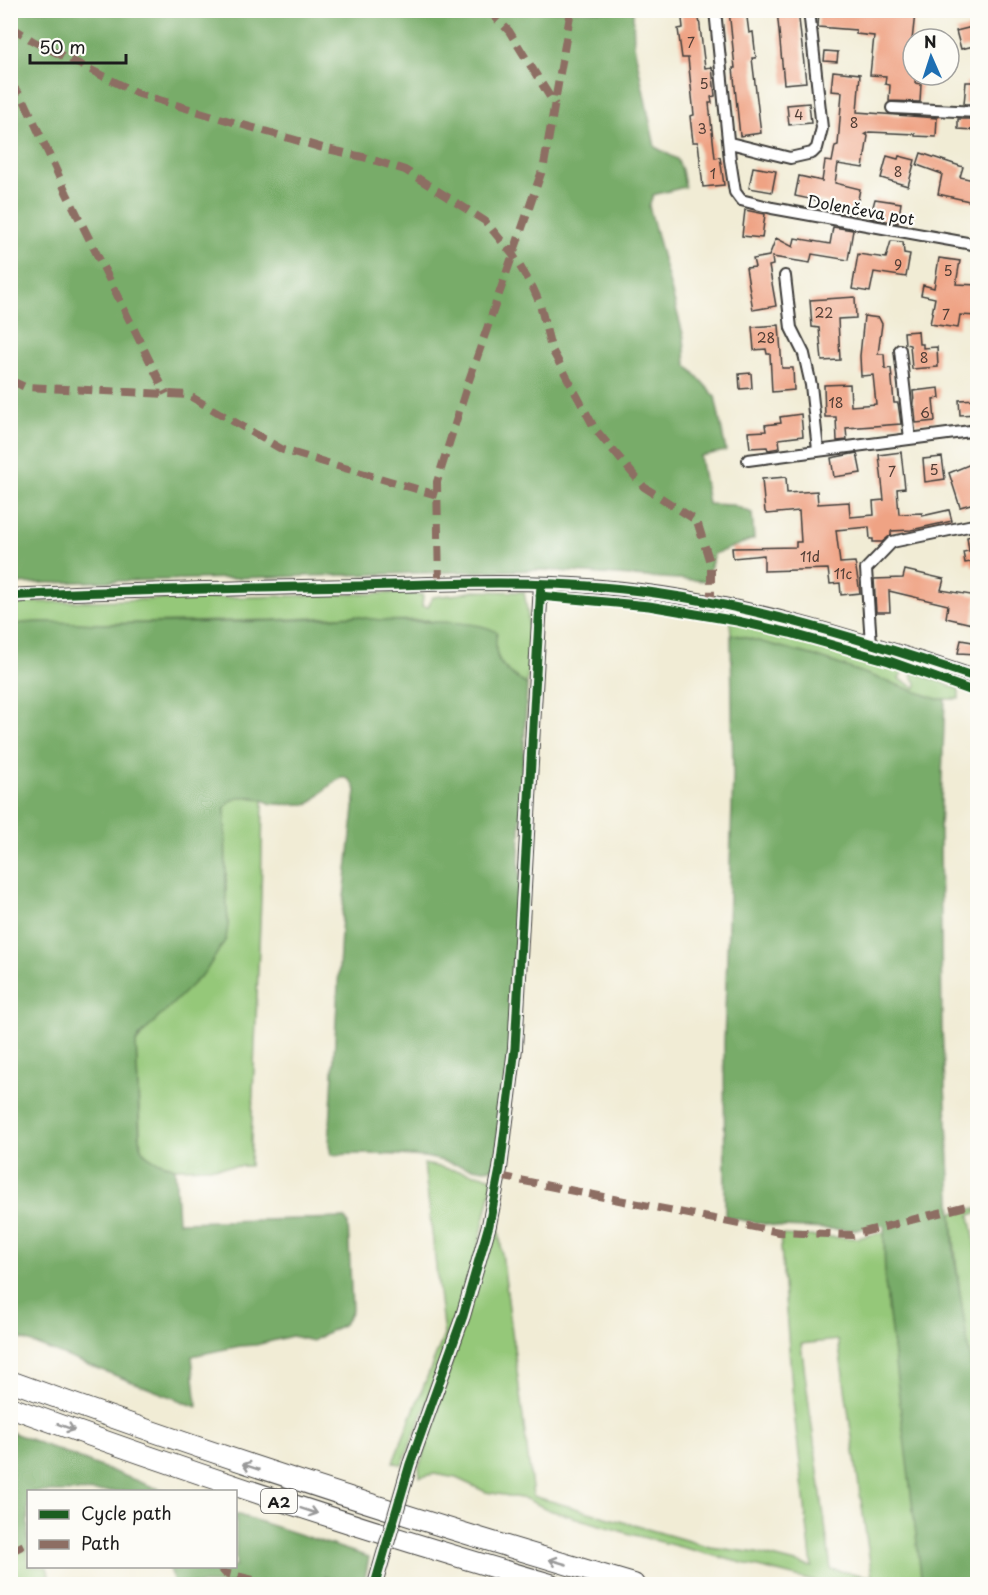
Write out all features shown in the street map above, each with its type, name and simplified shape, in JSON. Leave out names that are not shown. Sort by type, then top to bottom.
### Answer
[{"type":"highway","name":"A2","points":[[10,1382],[171,1440],[306,1485],[634,1584]]},
{"type":"highway","name":"A2","points":[[10,1407],[148,1457],[315,1513],[551,1584]]},
{"type":"street","points":[[715,10],[730,143],[790,158],[812,153],[818,148],[822,128],[809,10]]},
{"type":"street","points":[[892,108],[978,112]]},
{"type":"street","name":"Dolenčeva pot","points":[[730,143],[735,192],[741,200],[783,210],[978,245]]},
{"type":"street","points":[[785,276],[791,328],[804,354],[811,385],[818,450]]},
{"type":"street","points":[[900,350],[910,439]]},
{"type":"street","points":[[748,460],[978,430]]},
{"type":"street","points":[[871,644],[867,570],[892,542],[978,524]]},
{"type":"street","points":[[10,596],[135,590],[454,584],[601,587],[688,599],[795,622],[978,678]]},
{"type":"street","points":[[376,1583],[410,1464],[463,1316],[489,1225],[500,1170],[515,1048],[541,584]]},
{"type":"green space","points":[[11,10],[633,11],[634,45],[655,147],[677,159],[685,187],[653,195],[649,206],[684,338],[686,364],[715,396],[726,451],[700,456],[708,504],[733,505],[752,513],[754,539],[714,554],[707,581],[541,570],[11,584]]},
{"type":"green space","points":[[473,591],[524,592],[529,627],[527,685],[503,665],[494,647],[428,620],[374,621],[355,616],[96,624],[39,622],[11,625],[10,603],[399,593],[423,595],[422,606],[428,607],[433,597]]},
{"type":"green space","points":[[355,616],[394,621],[460,623],[497,632],[496,651],[501,664],[527,685],[519,856],[521,912],[510,1062],[496,1167],[469,1168],[413,1156],[331,1155],[329,1144],[342,915],[356,790],[351,781],[345,778],[333,783],[308,804],[272,804],[251,797],[231,801],[225,808],[228,925],[226,939],[206,971],[136,1042],[140,1145],[149,1157],[175,1168],[178,1222],[345,1218],[348,1223],[352,1310],[341,1326],[312,1341],[292,1336],[192,1356],[197,1407],[11,1335],[10,625],[46,622],[107,624],[262,621]]},
{"type":"green space","points":[[730,621],[818,643],[882,663],[903,672],[899,679],[916,688],[917,684],[911,675],[914,672],[959,689],[959,699],[937,699],[815,656],[731,634]]},
{"type":"green space","points":[[731,634],[815,656],[937,699],[945,699],[940,830],[942,1029],[954,1254],[972,1371],[977,1429],[978,1578],[964,1582],[922,1584],[885,1282],[884,1225],[855,1230],[781,1227],[725,1217],[724,1043],[733,776]]},
{"type":"green space","points":[[248,797],[263,800],[250,1166],[175,1168],[154,1160],[141,1151],[136,1043],[228,925],[225,808],[232,800]]},
{"type":"green space","points":[[424,1164],[490,1177],[493,1181],[472,1275],[424,1411],[402,1465],[393,1462],[444,1335]]},
{"type":"green space","points":[[977,1208],[977,1213],[970,1215],[978,1261],[977,1429],[952,1213]]},
{"type":"green space","points":[[497,1214],[533,1496],[710,1547],[757,1553],[812,1567],[794,1412],[780,1235],[857,1238],[884,1232],[885,1282],[923,1584],[824,1584],[634,1535],[549,1510],[526,1499],[486,1492],[456,1478],[434,1474],[420,1477],[419,1467],[439,1410],[439,1403]],"holes":[[[838,1340],[872,1577],[831,1569],[801,1344]]]},
{"type":"green space","points":[[11,1432],[164,1490],[27,1490],[27,1549],[11,1553]]},
{"type":"green space","points":[[237,1514],[369,1557],[364,1584],[340,1584],[341,1582],[325,1577],[321,1584],[175,1584],[168,1568],[237,1568]]},
{"type":"green space","points":[[27,1549],[27,1568],[47,1568],[52,1584],[11,1584],[11,1553]]},
{"type":"building","points":[[681,10],[698,10],[705,68],[712,67],[715,96],[711,97],[712,103],[709,103],[715,158],[720,157],[724,185],[703,187],[698,142],[693,142],[690,116],[694,115],[688,58],[682,58],[678,29],[683,28]]},
{"type":"building","points":[[729,10],[746,10],[749,33],[753,32],[756,58],[752,58],[761,133],[740,136]]},
{"type":"building","points":[[777,10],[798,10],[806,82],[784,84]]},
{"type":"building","points":[[819,10],[915,13],[913,27],[901,27],[901,87],[921,87],[920,102],[889,101],[890,85],[885,84],[886,76],[870,75],[874,36],[856,34],[856,30],[818,27]]},
{"type":"building","points":[[976,26],[978,45],[961,49],[961,30]]},
{"type":"building","points":[[825,51],[838,52],[837,62],[824,61]]},
{"type":"building","points":[[833,71],[860,74],[857,112],[937,118],[936,137],[869,132],[865,134],[868,136],[863,168],[838,164],[835,183],[860,189],[855,215],[837,212],[839,205],[795,196],[799,176],[822,181],[825,161],[832,162],[835,146],[838,145],[842,92],[831,91]]},
{"type":"building","points":[[966,82],[978,82],[978,102],[975,104],[964,104]]},
{"type":"building","points":[[809,103],[811,123],[789,125],[787,105]]},
{"type":"building","points":[[958,119],[974,119],[974,130],[958,129]]},
{"type":"building","points":[[921,153],[963,167],[960,177],[978,181],[978,203],[938,194],[942,174],[917,165]]},
{"type":"building","points":[[887,156],[915,160],[908,186],[881,178]]},
{"type":"building","points":[[753,167],[776,171],[772,192],[749,188]]},
{"type":"building","points":[[875,199],[901,203],[898,223],[870,218]]},
{"type":"building","points":[[745,210],[765,214],[762,238],[742,236]]},
{"type":"building","points":[[833,227],[853,230],[848,260],[812,254],[810,263],[772,257],[773,265],[769,266],[776,306],[753,310],[746,268],[755,267],[753,259],[769,256],[776,238],[793,247],[795,238],[830,244]]},
{"type":"building","points":[[891,241],[903,242],[904,253],[910,254],[906,277],[874,272],[870,292],[852,289],[858,254],[886,258]]},
{"type":"building","points":[[939,258],[960,261],[956,284],[978,285],[978,316],[960,315],[958,328],[930,324],[935,298],[921,295],[923,285],[934,288]]},
{"type":"building","points":[[855,297],[856,318],[838,319],[840,360],[822,361],[819,328],[812,327],[810,300]]},
{"type":"building","points":[[864,316],[879,318],[882,324],[878,354],[884,354],[885,369],[891,368],[894,403],[898,403],[901,424],[846,428],[847,440],[837,441],[836,417],[825,417],[824,385],[850,384],[851,406],[876,404],[873,375],[861,376],[860,356]]},
{"type":"building","points":[[779,325],[782,368],[793,368],[794,390],[772,392],[770,354],[767,354],[766,349],[754,350],[752,327]]},
{"type":"building","points":[[918,331],[919,344],[923,344],[923,348],[937,347],[938,367],[912,369],[910,345],[905,344],[904,332]]},
{"type":"building","points":[[751,373],[752,388],[740,389],[739,374]]},
{"type":"building","points":[[939,388],[940,398],[933,399],[935,421],[916,423],[913,391]]},
{"type":"building","points":[[978,399],[978,414],[960,415],[959,400]]},
{"type":"building","points":[[801,414],[803,436],[779,439],[780,448],[768,450],[767,447],[750,448],[748,432],[766,431],[765,425],[781,423],[780,417]]},
{"type":"building","points":[[901,452],[905,488],[897,489],[899,514],[922,513],[922,516],[949,510],[952,521],[911,530],[891,531],[891,535],[882,542],[873,542],[873,539],[870,539],[869,527],[836,530],[840,563],[855,562],[860,593],[841,595],[840,583],[830,584],[828,569],[764,571],[764,555],[733,558],[732,548],[796,547],[796,542],[801,542],[799,511],[767,514],[765,512],[762,479],[786,477],[787,493],[817,491],[818,504],[849,502],[850,517],[874,515],[873,501],[884,500],[879,455]]},
{"type":"building","points":[[857,453],[861,473],[834,477],[831,458]]},
{"type":"building","points":[[942,457],[945,479],[925,482],[923,459]]},
{"type":"building","points":[[978,461],[978,502],[960,507],[949,473]]},
{"type":"building","points":[[978,534],[978,566],[972,566],[971,562],[965,563],[963,552],[969,551],[967,537]]},
{"type":"building","points":[[905,570],[944,579],[941,590],[977,596],[972,624],[946,618],[948,605],[889,591],[890,612],[876,612],[874,579],[903,578]]},
{"type":"building","points":[[961,640],[978,643],[978,654],[958,653]]},
{"type":"marked path","points":[[488,10],[509,31],[555,105]]},
{"type":"marked path","points":[[439,584],[437,482],[467,386],[544,165],[571,10]]},
{"type":"marked path","points":[[10,26],[33,41],[139,94],[405,170],[485,221],[513,255],[533,288],[540,304],[551,348],[595,429],[644,487],[697,521],[711,566],[711,603]]},
{"type":"marked path","points":[[10,83],[24,100],[67,194],[166,394]]},
{"type":"marked path","points":[[10,380],[25,387],[188,395],[283,450],[437,495]]},
{"type":"marked path","points":[[499,1176],[779,1232],[852,1235],[978,1203]]},
{"type":"marked path","points":[[10,1552],[27,1544]]},
{"type":"marked path","points":[[221,1568],[225,1573],[269,1584]]},
{"type":"cycle path","points":[[10,596],[185,589],[480,583],[601,587],[649,592],[744,609],[839,634],[978,678]]},
{"type":"cycle path","points":[[375,1584],[410,1464],[463,1316],[489,1225],[500,1169],[515,1048],[541,584]]},
{"type":"cycle path","points":[[540,596],[649,606],[737,621],[790,633],[889,661],[978,693]]}]
